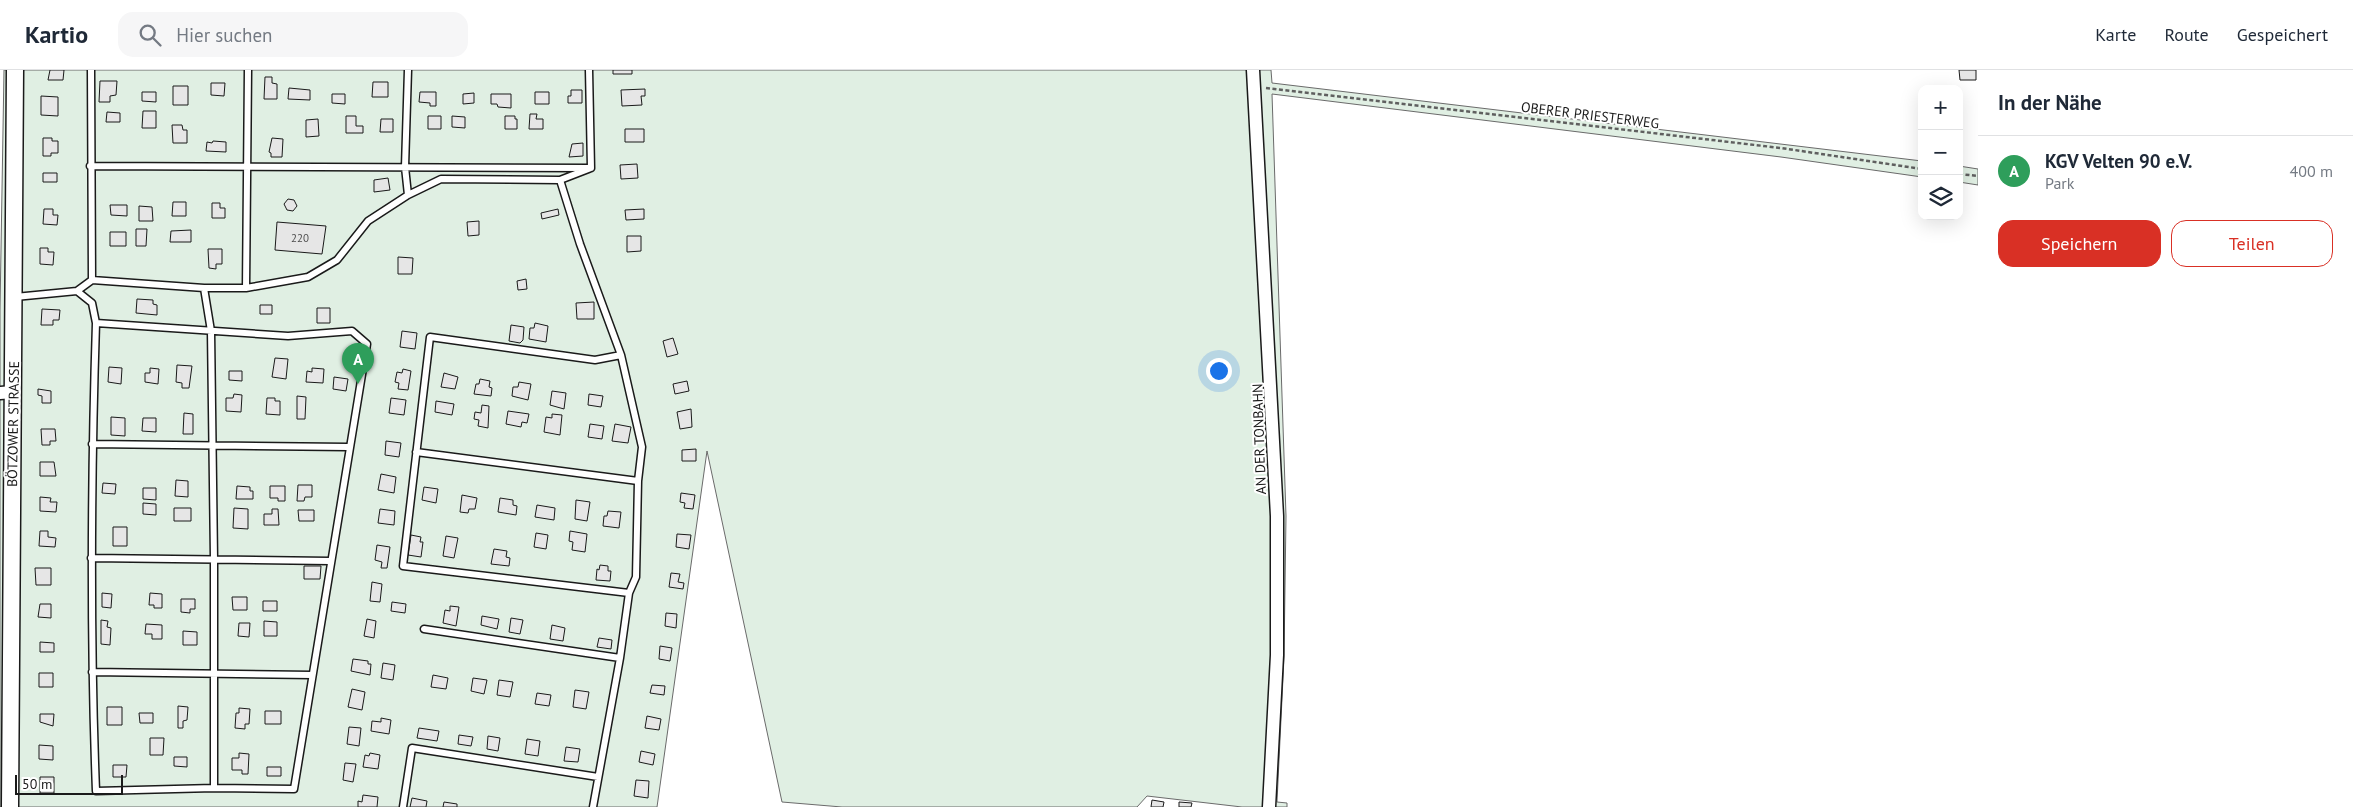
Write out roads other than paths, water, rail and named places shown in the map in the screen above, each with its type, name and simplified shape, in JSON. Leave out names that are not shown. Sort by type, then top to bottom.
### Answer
[{"type":"street","name":"BÖTZOWER STRASSE","points":[[10,807],[7,393],[15,297],[15,70]]},
{"type":"street","name":"AN DER TONBAHN","points":[[1253,70],[1277,516],[1277,656],[1269,807]]},
{"type":"lane","points":[[91,70],[92,280]]},
{"type":"lane","points":[[246,288],[248,70]]},
{"type":"lane","points":[[408,70],[405,167],[408,195]]},
{"type":"lane","points":[[589,70],[591,168]]},
{"type":"lane","points":[[90,166],[591,168]]},
{"type":"lane","points":[[15,297],[77,291],[92,280],[204,288],[246,288],[308,277],[337,260],[368,221],[408,195],[441,179],[560,180],[591,168]]},
{"type":"lane","points":[[560,180],[580,244],[621,355],[642,447],[638,480],[636,577],[629,593],[620,658],[593,807]]},
{"type":"lane","points":[[204,288],[211,331],[214,559],[212,673],[214,788]]},
{"type":"lane","points":[[77,291],[92,302],[96,323],[91,558],[96,792],[214,788],[294,789],[348,447],[367,344],[352,331],[288,336],[96,323]]},
{"type":"lane","points":[[621,355],[595,360],[430,337],[403,566],[629,593]]},
{"type":"lane","points":[[92,444],[348,447]]},
{"type":"lane","points":[[416,452],[638,480]]},
{"type":"lane","points":[[91,558],[330,561]]},
{"type":"lane","points":[[424,629],[620,658]]},
{"type":"lane","points":[[92,672],[312,675]]},
{"type":"lane","points":[[403,807],[412,748],[598,776]]},
{"type":"place","name":"KGV Velten 90 e.V.","points":[[358,384]]}]
